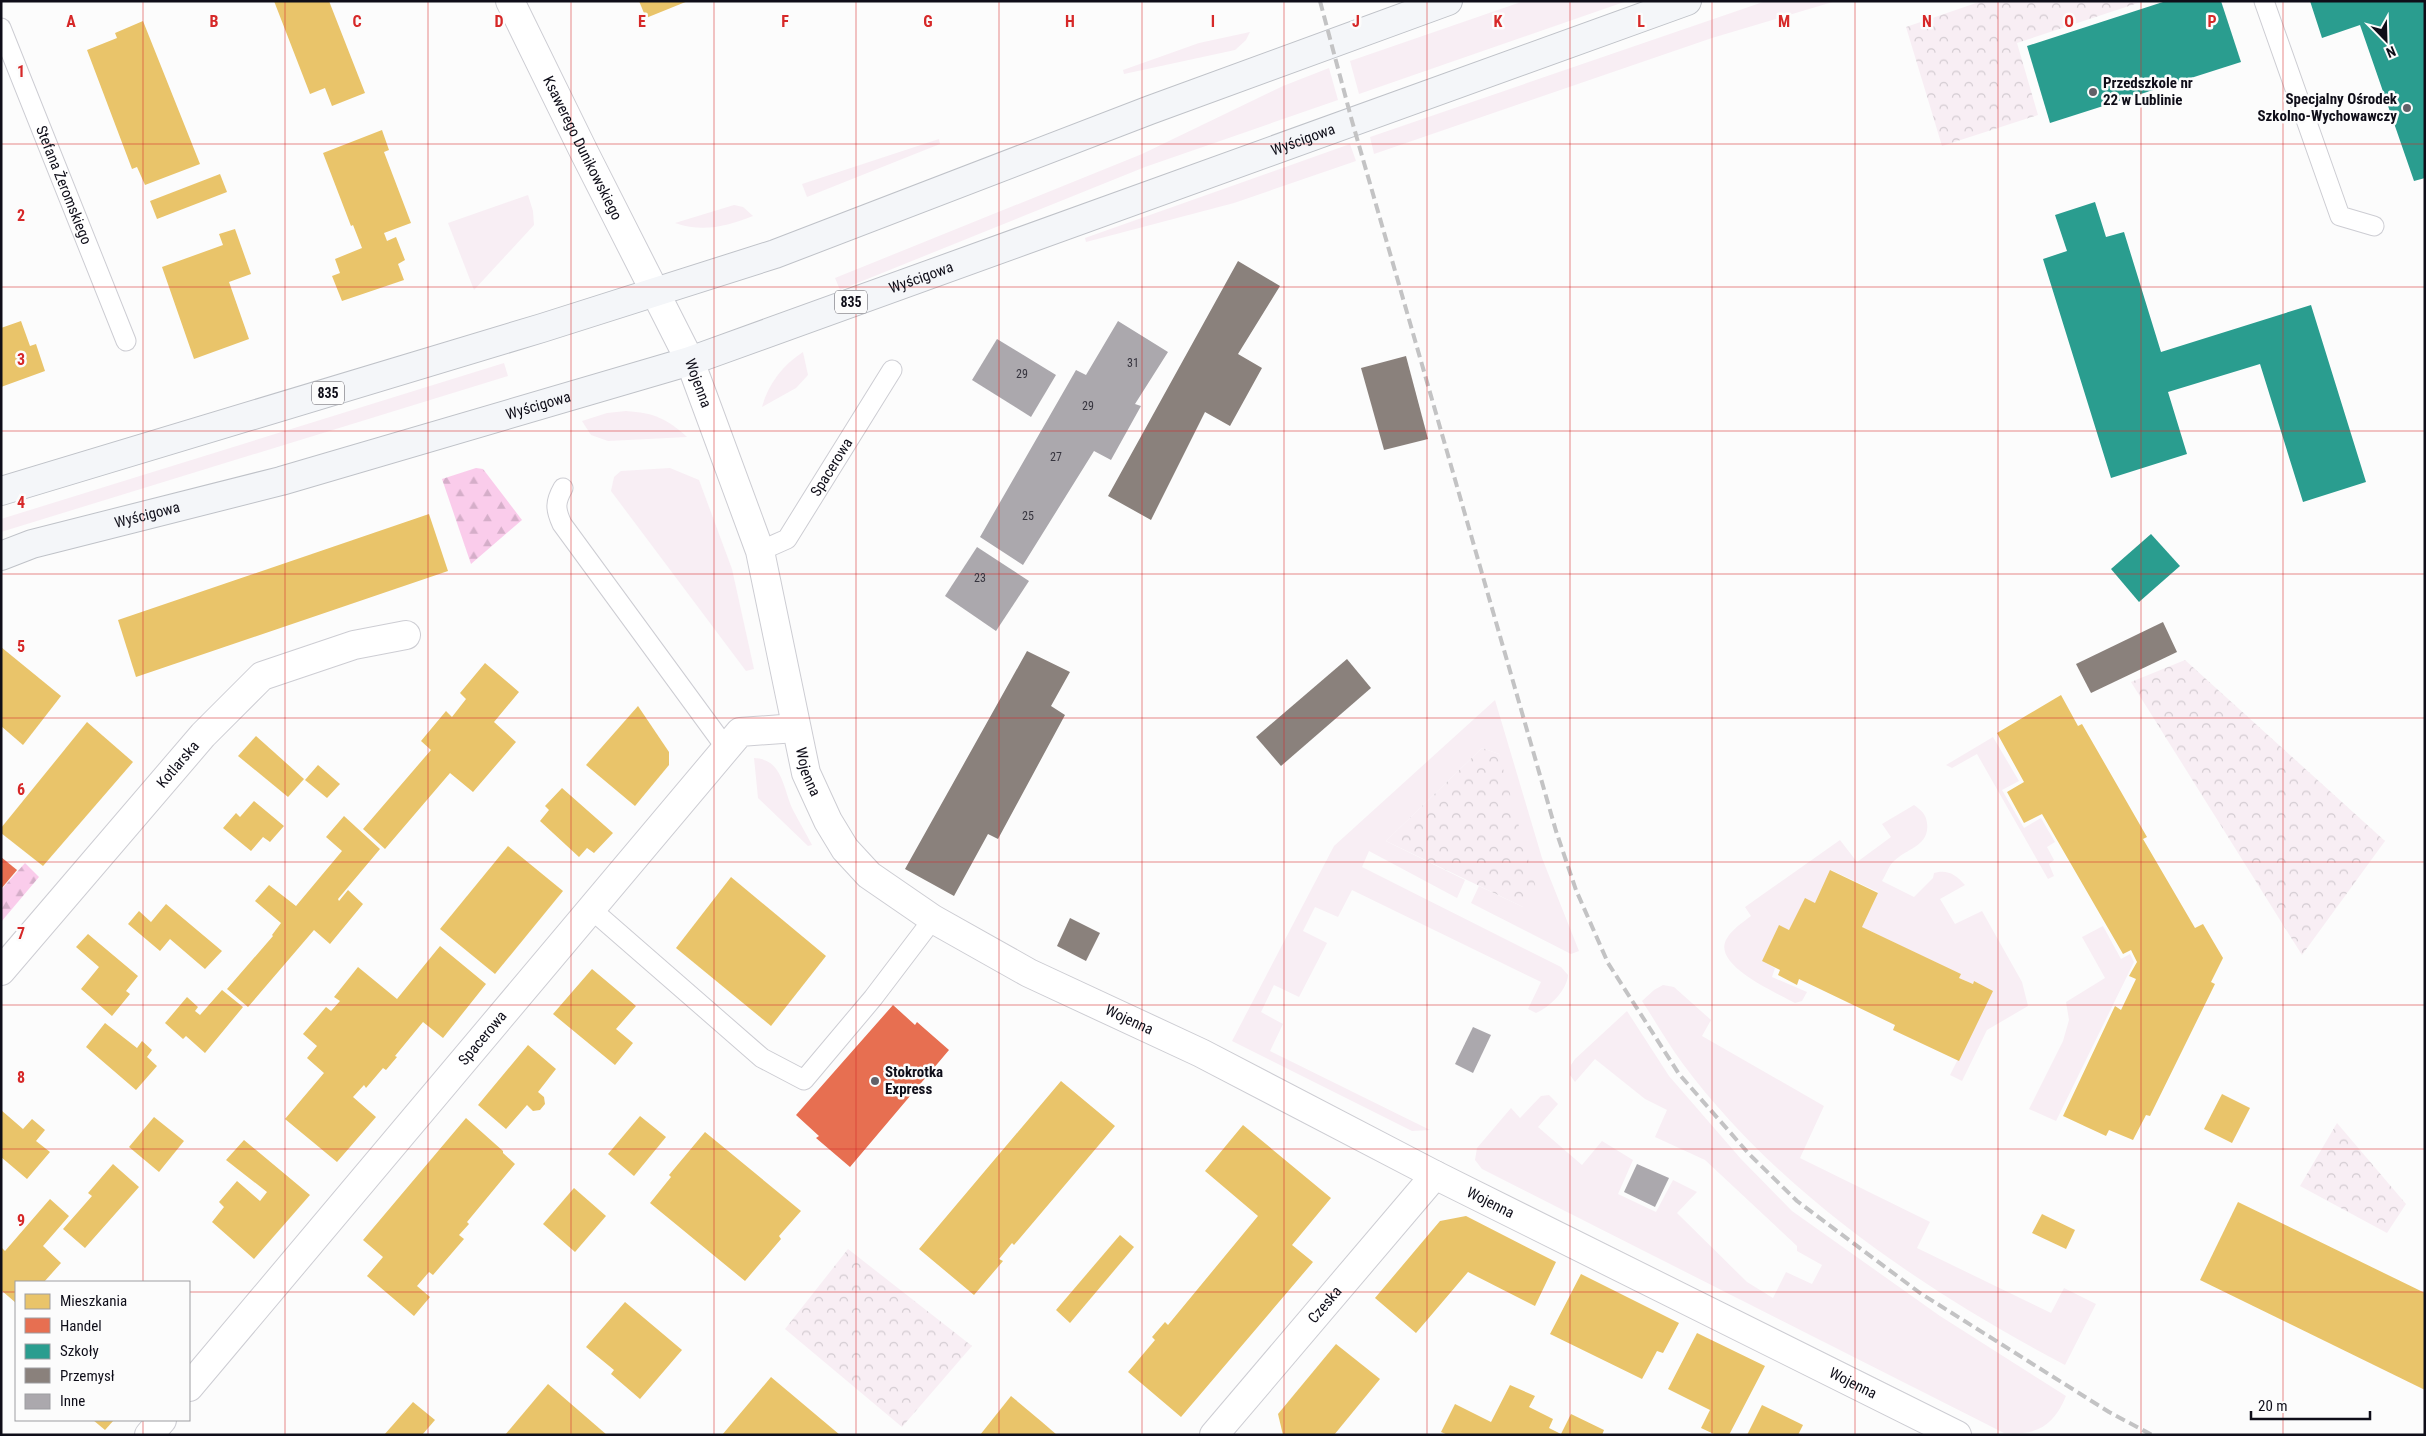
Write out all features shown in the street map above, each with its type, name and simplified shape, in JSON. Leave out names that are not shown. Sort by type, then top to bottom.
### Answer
[{"type":"main road","name":"835","points":[[1,492],[654,293],[775,254],[1150,110],[1448,1]]},
{"type":"main road","name":"Wyścigowa","points":[[1,556],[32,544],[282,481],[690,360],[1686,1]]},
{"type":"street","name":"Ksawerego Dunikowskiego","points":[[510,1],[654,293]]},
{"type":"street","name":"Wojenna","points":[[654,293],[690,360],[760,551],[775,613],[806,773],[816,798],[845,849],[870,875],[932,919],[1029,973],[1201,1053],[1435,1175],[1957,1435]]},
{"type":"street","name":"Kotlarska","points":[[1,972],[203,735],[262,676],[354,644],[406,635]]},
{"type":"street","name":"Spacerowa","points":[[190,1386],[740,732],[796,728]]},
{"type":"street","name":"Czeska","points":[[1214,1435],[1435,1175]]},
{"type":"street","points":[[149,1435],[161,1421]]},
{"type":"lane","points":[[2264,1],[2340,216],[2374,226]]},
{"type":"lane","name":"Stefana Żeromskiego","points":[[1,28],[126,341]]},
{"type":"lane","name":"Spacerowa","points":[[760,551],[787,538],[892,370]]},
{"type":"lane","points":[[563,488],[557,500],[556,511],[562,524],[726,748]]},
{"type":"lane","points":[[591,909],[762,1058],[804,1080],[873,998],[932,919]]},
{"type":"green space","points":[[1524,1],[1627,1],[1359,94],[1350,61]]},
{"type":"green space","points":[[1766,1],[1836,1],[1712,38],[1374,154],[1370,137]]},
{"type":"green space","points":[[1982,1],[2144,1],[2017,43],[2038,115],[1942,146],[1906,27]]},
{"type":"green space","points":[[1250,32],[1246,40],[1235,50],[1124,74],[1123,70],[1199,43]]},
{"type":"green space","points":[[1329,68],[1338,100],[1145,167],[840,290],[835,278],[1142,154],[1283,86]]},
{"type":"green space","points":[[939,139],[940,144],[807,197],[802,184]]},
{"type":"green space","points":[[1350,144],[1356,161],[1234,203],[1086,242],[1085,238]]},
{"type":"green space","points":[[528,195],[533,211],[534,225],[474,290],[448,223]]},
{"type":"green space","points":[[734,205],[743,207],[753,216],[734,223],[705,228],[675,223]]},
{"type":"green space","points":[[803,352],[808,375],[796,388],[762,407],[768,391],[777,376]]},
{"type":"green space","points":[[504,363],[508,376],[1,532],[1,519]]},
{"type":"green space","points":[[626,411],[652,415],[673,425],[687,437],[608,441],[591,435],[582,421],[607,413]]},
{"type":"green space","points":[[476,468],[483,469],[522,520],[471,564],[442,479]]},
{"type":"green space","points":[[670,468],[699,480],[732,569],[754,669],[746,671],[611,491],[614,477],[621,471]]},
{"type":"green space","points":[[2185,660],[2385,841],[2302,955],[2131,682]]},
{"type":"green space","points":[[1495,700],[1542,858],[1579,951],[1571,954],[1471,903],[1479,886],[1523,907],[1499,754],[1482,748],[1386,841],[1465,880],[1457,898],[1369,851],[1362,867],[1561,967],[1568,975],[1561,992],[1552,1002],[1536,1013],[1528,1009],[1541,982],[1352,890],[1338,917],[1315,907],[1303,931],[1327,943],[1299,997],[1274,985],[1261,1012],[1283,1024],[1270,1051],[1430,1130],[1412,1131],[1232,1041],[1334,846]]},
{"type":"green space","points":[[1993,737],[2019,781],[2002,790],[2024,828],[2041,818],[2055,842],[2047,847],[2054,860],[2049,864],[2054,876],[2048,879],[1977,754],[1952,768],[1946,765]]},
{"type":"green space","points":[[1482,748],[1499,754],[1538,895],[1523,907],[1386,841]]},
{"type":"green space","points":[[754,758],[771,764],[781,776],[793,810],[812,845],[808,846],[758,798]]},
{"type":"green space","points":[[1914,805],[1926,817],[1927,831],[1925,837],[1892,863],[1882,881],[1914,897],[1933,878],[1934,873],[1948,872],[1958,878],[1965,885],[1940,899],[1955,924],[1982,911],[2022,982],[2028,1006],[1987,1030],[1962,1081],[1950,1075],[1992,991],[1974,981],[1973,984],[1959,978],[1960,974],[1862,927],[1878,892],[1831,870],[1815,903],[1789,930],[1779,926],[1762,961],[1775,968],[1772,977],[1807,992],[1802,1001],[1795,1003],[1749,978],[1737,969],[1724,950],[1726,940],[1731,933],[1751,916],[1745,907],[1840,840],[1857,862],[1891,837],[1882,824]]},
{"type":"green space","points":[[25,863],[39,877],[1,922],[1,890]]},
{"type":"green space","points":[[2103,926],[2121,959],[2130,954],[2134,962],[2056,1121],[2029,1109],[2063,1041],[2069,1020],[2066,1002],[2105,978],[2082,937]]},
{"type":"green space","points":[[1663,985],[1674,987],[1711,1020],[1702,1036],[1824,1106],[1800,1158],[1930,1222],[1917,1248],[2051,1313],[2064,1288],[2096,1304],[2065,1365],[1960,1305],[1908,1271],[1809,1196],[1764,1155],[1721,1111],[1683,1064],[1642,1001]]},
{"type":"green space","points":[[1627,1011],[1669,1076],[1741,1159],[1792,1211],[1940,1316],[2066,1396],[2050,1421],[2026,1433],[2004,1433],[1482,1169],[1475,1160],[1477,1148],[1511,1108],[1520,1118],[1541,1096],[1549,1095],[1558,1104],[1538,1127],[1582,1165],[1602,1141],[1633,1160],[1618,1194],[1656,1212],[1673,1180],[1697,1192],[1677,1213],[1747,1282],[1773,1298],[1786,1272],[1812,1284],[1822,1265],[1797,1251],[1797,1246],[1705,1160],[1655,1137],[1667,1110],[1645,1099],[1595,1059],[1575,1082],[1570,1075],[1571,1065],[1575,1059]]},
{"type":"green space","points":[[2337,1123],[2406,1204],[2387,1233],[2300,1186]]},
{"type":"green space","points":[[848,1249],[972,1346],[902,1427],[785,1329]]},
{"type":"building: Mieszkania","points":[[274,1],[329,1],[365,93],[332,106],[325,88],[310,94]]},
{"type":"building: Mieszkania","points":[[639,1],[688,1],[646,18]]},
{"type":"building: Mieszkania","points":[[143,21],[200,164],[145,185],[137,167],[132,169],[87,50],[117,38],[115,33]]},
{"type":"building: Mieszkania","points":[[382,130],[389,150],[384,152],[411,223],[384,233],[387,241],[396,237],[405,260],[398,264],[404,280],[342,301],[332,276],[340,273],[335,259],[362,248],[353,225],[351,226],[323,153]]},
{"type":"building: Mieszkania","points":[[220,174],[227,192],[157,219],[150,201]]},
{"type":"building: Mieszkania","points":[[235,229],[251,274],[229,282],[249,339],[194,359],[162,267],[223,245],[219,234]]},
{"type":"building: Mieszkania","points":[[21,321],[30,346],[36,344],[45,371],[1,387],[1,328]]},
{"type":"building: Mieszkania","points":[[429,514],[448,571],[136,677],[118,620]]},
{"type":"building: Mieszkania","points":[[1,647],[61,696],[23,745],[1,726]]},
{"type":"building: Mieszkania","points":[[485,663],[519,692],[494,722],[516,742],[473,792],[450,773],[385,849],[363,829],[431,750],[421,741],[446,711],[452,717],[466,699],[460,693]]},
{"type":"building: Mieszkania","points":[[2061,695],[2078,726],[2082,724],[2147,837],[2143,839],[2195,928],[2203,924],[2223,958],[2211,982],[2215,984],[2150,1116],[2146,1115],[2133,1140],[2109,1130],[2106,1136],[2063,1116],[2115,1006],[2121,1010],[2136,979],[2129,976],[2137,962],[2131,950],[2123,954],[2042,814],[2024,823],[2007,792],[2024,782],[1997,733]]},
{"type":"building: Mieszkania","points":[[638,706],[669,752],[669,765],[635,806],[586,765]]},
{"type":"building: Mieszkania","points":[[87,722],[133,762],[43,866],[1,833],[1,828]]},
{"type":"building: Mieszkania","points":[[256,736],[304,779],[288,797],[238,756]]},
{"type":"building: Mieszkania","points":[[318,765],[340,784],[327,798],[305,780]]},
{"type":"building: Mieszkania","points":[[562,788],[613,833],[594,853],[587,848],[579,857],[540,821],[549,810],[545,806]]},
{"type":"building: Mieszkania","points":[[254,801],[284,826],[270,842],[263,837],[251,851],[223,828],[236,813],[240,817]]},
{"type":"building: Mieszkania","points":[[344,816],[380,849],[338,899],[339,901],[348,890],[363,904],[330,944],[314,930],[248,1007],[227,989],[273,936],[281,923],[255,901],[269,885],[296,906],[342,851],[326,837]]},
{"type":"building: Mieszkania","points":[[508,846],[563,891],[495,974],[440,929]]},
{"type":"building: Mieszkania","points":[[1830,870],[1878,893],[1862,927],[1961,974],[1959,978],[1973,984],[1974,981],[1993,991],[1959,1061],[1893,1030],[1895,1025],[1799,979],[1797,985],[1778,975],[1780,970],[1762,961],[1779,925],[1789,930],[1805,898],[1815,903]]},
{"type":"building: Mieszkania","points":[[731,877],[826,956],[771,1026],[676,948]]},
{"type":"building: Mieszkania","points":[[166,904],[222,951],[205,969],[170,939],[160,951],[128,924],[139,911],[151,922]]},
{"type":"building: Mieszkania","points":[[88,934],[138,976],[126,991],[130,994],[112,1016],[81,989],[99,967],[76,947]]},
{"type":"building: Mieszkania","points":[[440,946],[486,984],[443,1038],[423,1022],[386,1070],[383,1068],[366,1088],[364,1085],[353,1097],[376,1117],[337,1162],[285,1119],[324,1073],[307,1058],[317,1046],[303,1034],[326,1007],[331,1011],[340,1001],[334,997],[358,967],[397,999]]},
{"type":"building: Mieszkania","points":[[592,969],[636,1006],[616,1029],[633,1043],[615,1065],[553,1014]]},
{"type":"building: Mieszkania","points":[[222,990],[243,1007],[205,1053],[186,1036],[183,1039],[165,1023],[187,997],[198,1007],[195,1011],[200,1015]]},
{"type":"building: Mieszkania","points":[[105,1023],[137,1048],[142,1041],[152,1050],[147,1057],[157,1066],[136,1090],[86,1047]]},
{"type":"building: Mieszkania","points":[[528,1045],[556,1069],[538,1092],[544,1097],[545,1104],[540,1110],[533,1111],[527,1105],[506,1129],[478,1105]]},
{"type":"building: Mieszkania","points":[[1061,1081],[1115,1126],[1014,1245],[1012,1243],[999,1259],[1003,1261],[974,1295],[919,1249]]},
{"type":"building: Mieszkania","points":[[2222,1094],[2250,1108],[2232,1143],[2204,1129]]},
{"type":"building: Mieszkania","points":[[1,1110],[23,1129],[32,1119],[45,1130],[36,1141],[50,1152],[27,1179],[1,1157]]},
{"type":"building: Mieszkania","points":[[640,1116],[666,1137],[634,1176],[608,1154]]},
{"type":"building: Mieszkania","points":[[154,1117],[184,1141],[159,1172],[129,1147]]},
{"type":"building: Mieszkania","points":[[466,1118],[515,1164],[467,1222],[469,1224],[459,1235],[464,1239],[433,1275],[429,1272],[417,1286],[430,1297],[414,1316],[367,1276],[383,1257],[363,1240]]},
{"type":"building: Mieszkania","points":[[1243,1125],[1331,1198],[1292,1245],[1313,1262],[1181,1417],[1128,1372],[1155,1340],[1152,1337],[1165,1322],[1168,1325],[1258,1216],[1205,1171]]},
{"type":"building: Mieszkania","points":[[705,1132],[801,1211],[779,1236],[781,1239],[745,1281],[650,1203],[671,1177],[669,1175]]},
{"type":"building: Mieszkania","points":[[244,1140],[310,1195],[254,1259],[212,1222],[224,1207],[219,1202],[237,1181],[260,1201],[267,1192],[226,1160]]},
{"type":"building: Mieszkania","points":[[113,1164],[139,1187],[85,1248],[63,1229],[92,1196],[88,1193]]},
{"type":"building: Mieszkania","points":[[574,1188],[606,1216],[575,1252],[543,1224]]},
{"type":"building: Mieszkania","points":[[50,1199],[69,1216],[43,1246],[61,1263],[45,1281],[15,1281],[15,1302],[1,1290],[1,1247],[5,1251]]},
{"type":"building: Mieszkania","points":[[2238,1202],[2425,1293],[2425,1390],[2200,1280]]},
{"type":"building: Mieszkania","points":[[2042,1214],[2075,1230],[2066,1249],[2032,1233]]},
{"type":"building: Mieszkania","points":[[1466,1216],[1556,1262],[1535,1306],[1468,1272],[1416,1333],[1375,1298],[1440,1221]]},
{"type":"building: Mieszkania","points":[[1120,1235],[1134,1247],[1070,1323],[1056,1310]]},
{"type":"building: Mieszkania","points":[[1581,1274],[1679,1323],[1663,1353],[1657,1351],[1642,1379],[1550,1334]]},
{"type":"building: Mieszkania","points":[[625,1302],[682,1350],[640,1399],[611,1374],[614,1370],[586,1347]]},
{"type":"building: Mieszkania","points":[[1697,1333],[1765,1366],[1729,1435],[1716,1435],[1701,1428],[1710,1410],[1668,1389]]},
{"type":"building: Mieszkania","points":[[1336,1344],[1380,1379],[1334,1435],[1283,1435],[1278,1414]]},
{"type":"building: Mieszkania","points":[[771,1377],[840,1435],[722,1435]]},
{"type":"building: Mieszkania","points":[[548,1384],[607,1435],[505,1435]]},
{"type":"building: Mieszkania","points":[[1510,1385],[1535,1396],[1529,1407],[1553,1419],[1549,1428],[1561,1434],[1571,1414],[1604,1430],[1602,1435],[1448,1435],[1441,1432],[1455,1404],[1491,1422]]},
{"type":"building: Mieszkania","points":[[1011,1396],[1042,1422],[1057,1435],[980,1435]]},
{"type":"building: Mieszkania","points":[[413,1402],[435,1420],[422,1435],[384,1435]]},
{"type":"building: Mieszkania","points":[[1762,1405],[1803,1425],[1798,1435],[1747,1435]]},
{"type":"building: Mieszkania","points":[[94,1421],[113,1421],[105,1430]]},
{"type":"building: Handel","points":[[1,857],[17,870],[1,889]]},
{"type":"building: Handel","name":"Stokrotka Express","points":[[893,1005],[915,1025],[917,1022],[949,1050],[850,1167],[816,1138],[819,1136],[796,1115]]},
{"type":"building: Szkoły","name":"Przedszkole nr 22 w Lublinie","points":[[2166,1],[2221,1],[2241,62],[2050,123],[2027,46]]},
{"type":"building: Szkoły","name":"Specjalny Ośrodek Szkolno-Wychowawczy","points":[[2310,1],[2425,1],[2425,178],[2414,181],[2360,25],[2322,38]]},
{"type":"building: Szkoły","points":[[2095,202],[2106,237],[2124,232],[2161,352],[2311,305],[2366,482],[2303,502],[2260,364],[2168,392],[2187,454],[2111,478],[2043,259],[2067,251],[2055,215]]},
{"type":"building: Szkoły","points":[[2151,534],[2180,566],[2139,602],[2111,569]]},
{"type":"building: Przemysł","points":[[1238,261],[1280,286],[1238,354],[1262,368],[1230,426],[1205,412],[1151,520],[1108,496]]},
{"type":"building: Przemysł","points":[[1406,356],[1428,439],[1384,450],[1361,368]]},
{"type":"building: Przemysł","points":[[2163,622],[2177,652],[2091,693],[2076,664]]},
{"type":"building: Przemysł","points":[[1027,651],[1070,672],[1051,706],[1065,715],[998,839],[988,834],[954,896],[905,869]]},
{"type":"building: Przemysł","points":[[1347,659],[1371,688],[1281,766],[1256,737]]},
{"type":"building: Przemysł","points":[[1070,918],[1100,933],[1086,961],[1057,946]]},
{"type":"building: Inne","points":[[1118,321],[1168,352],[1135,404],[1141,406],[1111,460],[1094,451],[1023,565],[980,537],[1076,370],[1086,375]]},
{"type":"building: Inne","points":[[997,339],[1056,375],[1031,417],[972,380]]},
{"type":"building: Inne","points":[[977,547],[1029,581],[996,631],[945,596]]},
{"type":"building: Inne","points":[[1473,1027],[1491,1035],[1473,1073],[1455,1064]]},
{"type":"building: Inne","points":[[1637,1164],[1669,1178],[1655,1207],[1624,1192]]},
{"type":"railway","points":[[1320,1],[1352,121],[1556,831],[1576,890],[1608,963],[1679,1074],[1749,1154],[1797,1201],[1920,1293],[2109,1412],[2152,1435]]},
{"type":"place","name":"Przedszkole nr 22 w Lublinie","points":[[2093,92]]},
{"type":"place","name":"Specjalny Ośrodek Szkolno-Wychowawczy","points":[[2407,108]]},
{"type":"place","name":"Stokrotka Express","points":[[875,1081]]}]
